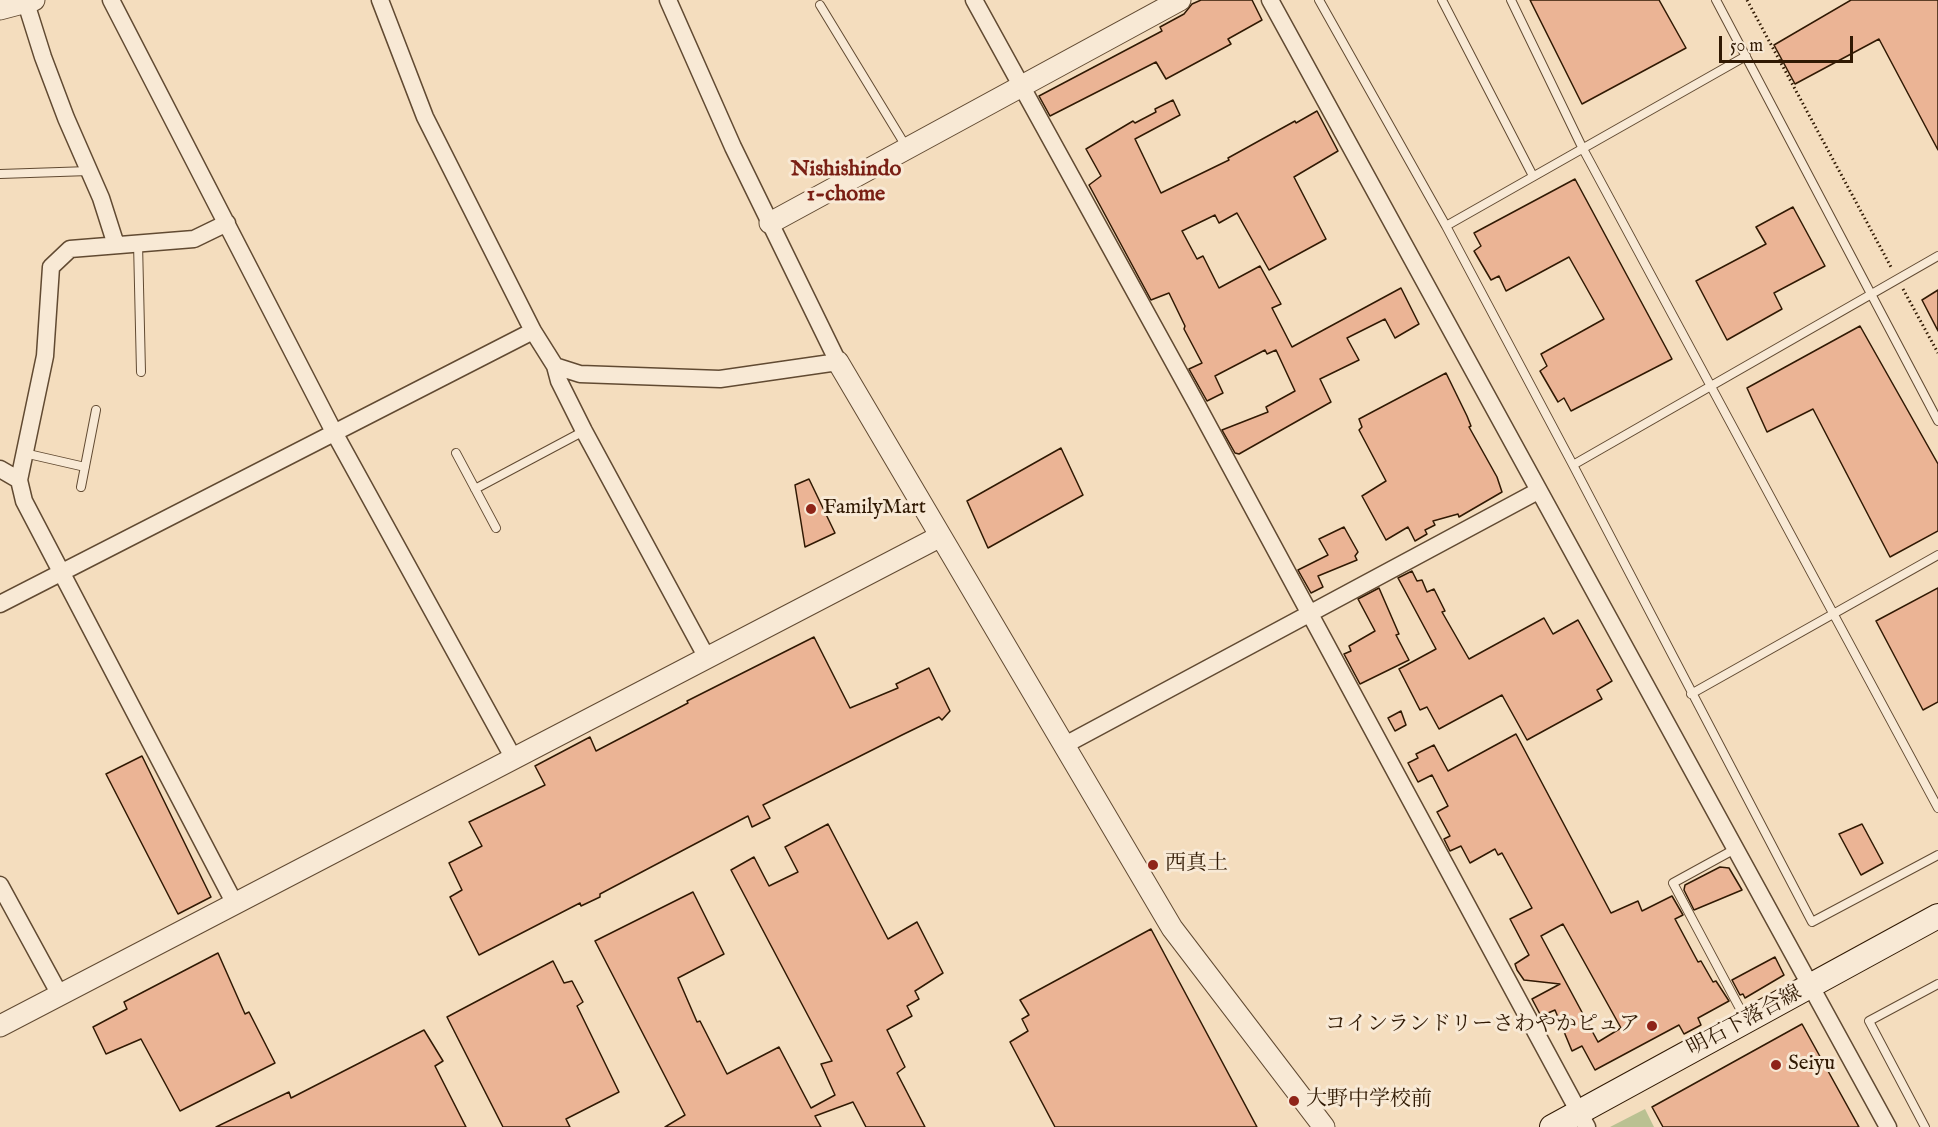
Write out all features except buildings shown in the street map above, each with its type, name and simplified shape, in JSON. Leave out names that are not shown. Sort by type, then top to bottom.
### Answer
[{"type":"main road","name":"明石下落合線","points":[[1552,1127],[1583,1119],[1747,1020],[1938,916]]},
{"type":"street","points":[[111,0],[335,434],[514,759]]},
{"type":"street","points":[[380,0],[425,117],[533,331],[555,366],[559,381],[584,431],[707,658]]},
{"type":"street","points":[[668,0],[733,147],[838,362],[939,537],[1172,928],[1324,1127]]},
{"type":"street","points":[[974,0],[1583,1119]]},
{"type":"street","points":[[770,223],[1180,0]]},
{"type":"street","points":[[1270,0],[1888,1127]]},
{"type":"street","points":[[0,9],[30,2],[66,118],[101,198],[116,245]]},
{"type":"street","points":[[227,223],[194,239],[70,249],[51,267],[45,356],[19,480],[24,501],[235,904]]},
{"type":"street","points":[[0,604],[533,331]]},
{"type":"street","points":[[555,366],[580,375],[720,379],[838,362]]},
{"type":"street","points":[[0,469],[19,480]]},
{"type":"street","points":[[1063,746],[1538,490]]},
{"type":"street","points":[[0,1026],[939,537]]},
{"type":"street","points":[[0,885],[60,995]]},
{"type":"lane","points":[[1319,0],[1446,226],[1812,922],[1938,855]]},
{"type":"lane","points":[[1442,0],[1533,176]]},
{"type":"lane","points":[[1510,0],[1582,147],[1938,808]]},
{"type":"lane","points":[[1716,0],[1938,421]]},
{"type":"lane","points":[[820,5],[907,149]]},
{"type":"lane","points":[[1446,226],[1746,56]]},
{"type":"lane","points":[[0,174],[89,171]]},
{"type":"lane","points":[[138,243],[141,372]]},
{"type":"lane","points":[[1573,465],[1938,256]]},
{"type":"lane","points":[[81,487],[96,410]]},
{"type":"lane","points":[[475,489],[584,431]]},
{"type":"lane","points":[[24,453],[85,467]]},
{"type":"lane","points":[[456,453],[496,528]]},
{"type":"lane","points":[[1691,694],[1938,555]]},
{"type":"lane","points":[[1735,849],[1673,883],[1747,1020]]},
{"type":"lane","points":[[1925,1127],[1869,1021],[1938,984]]},
{"type":"path","points":[[1747,0],[1893,270]]},
{"type":"path","points":[[1899,280],[1938,353]]},
{"type":"green space","points":[[1645,1109],[1654,1127],[1610,1127]]},
{"type":"place","name":"FamilyMart","points":[[811,509]]},
{"type":"place","name":"西真土","points":[[1153,865]]},
{"type":"place","name":"コインランドリーさわやかピュア","points":[[1652,1026]]},
{"type":"place","name":"Seiyu","points":[[1776,1065]]},
{"type":"place","name":"大野中学校前","points":[[1294,1101]]},
{"type":"district","name":"Nishishindo 1-chome","points":[[846,182]]}]
